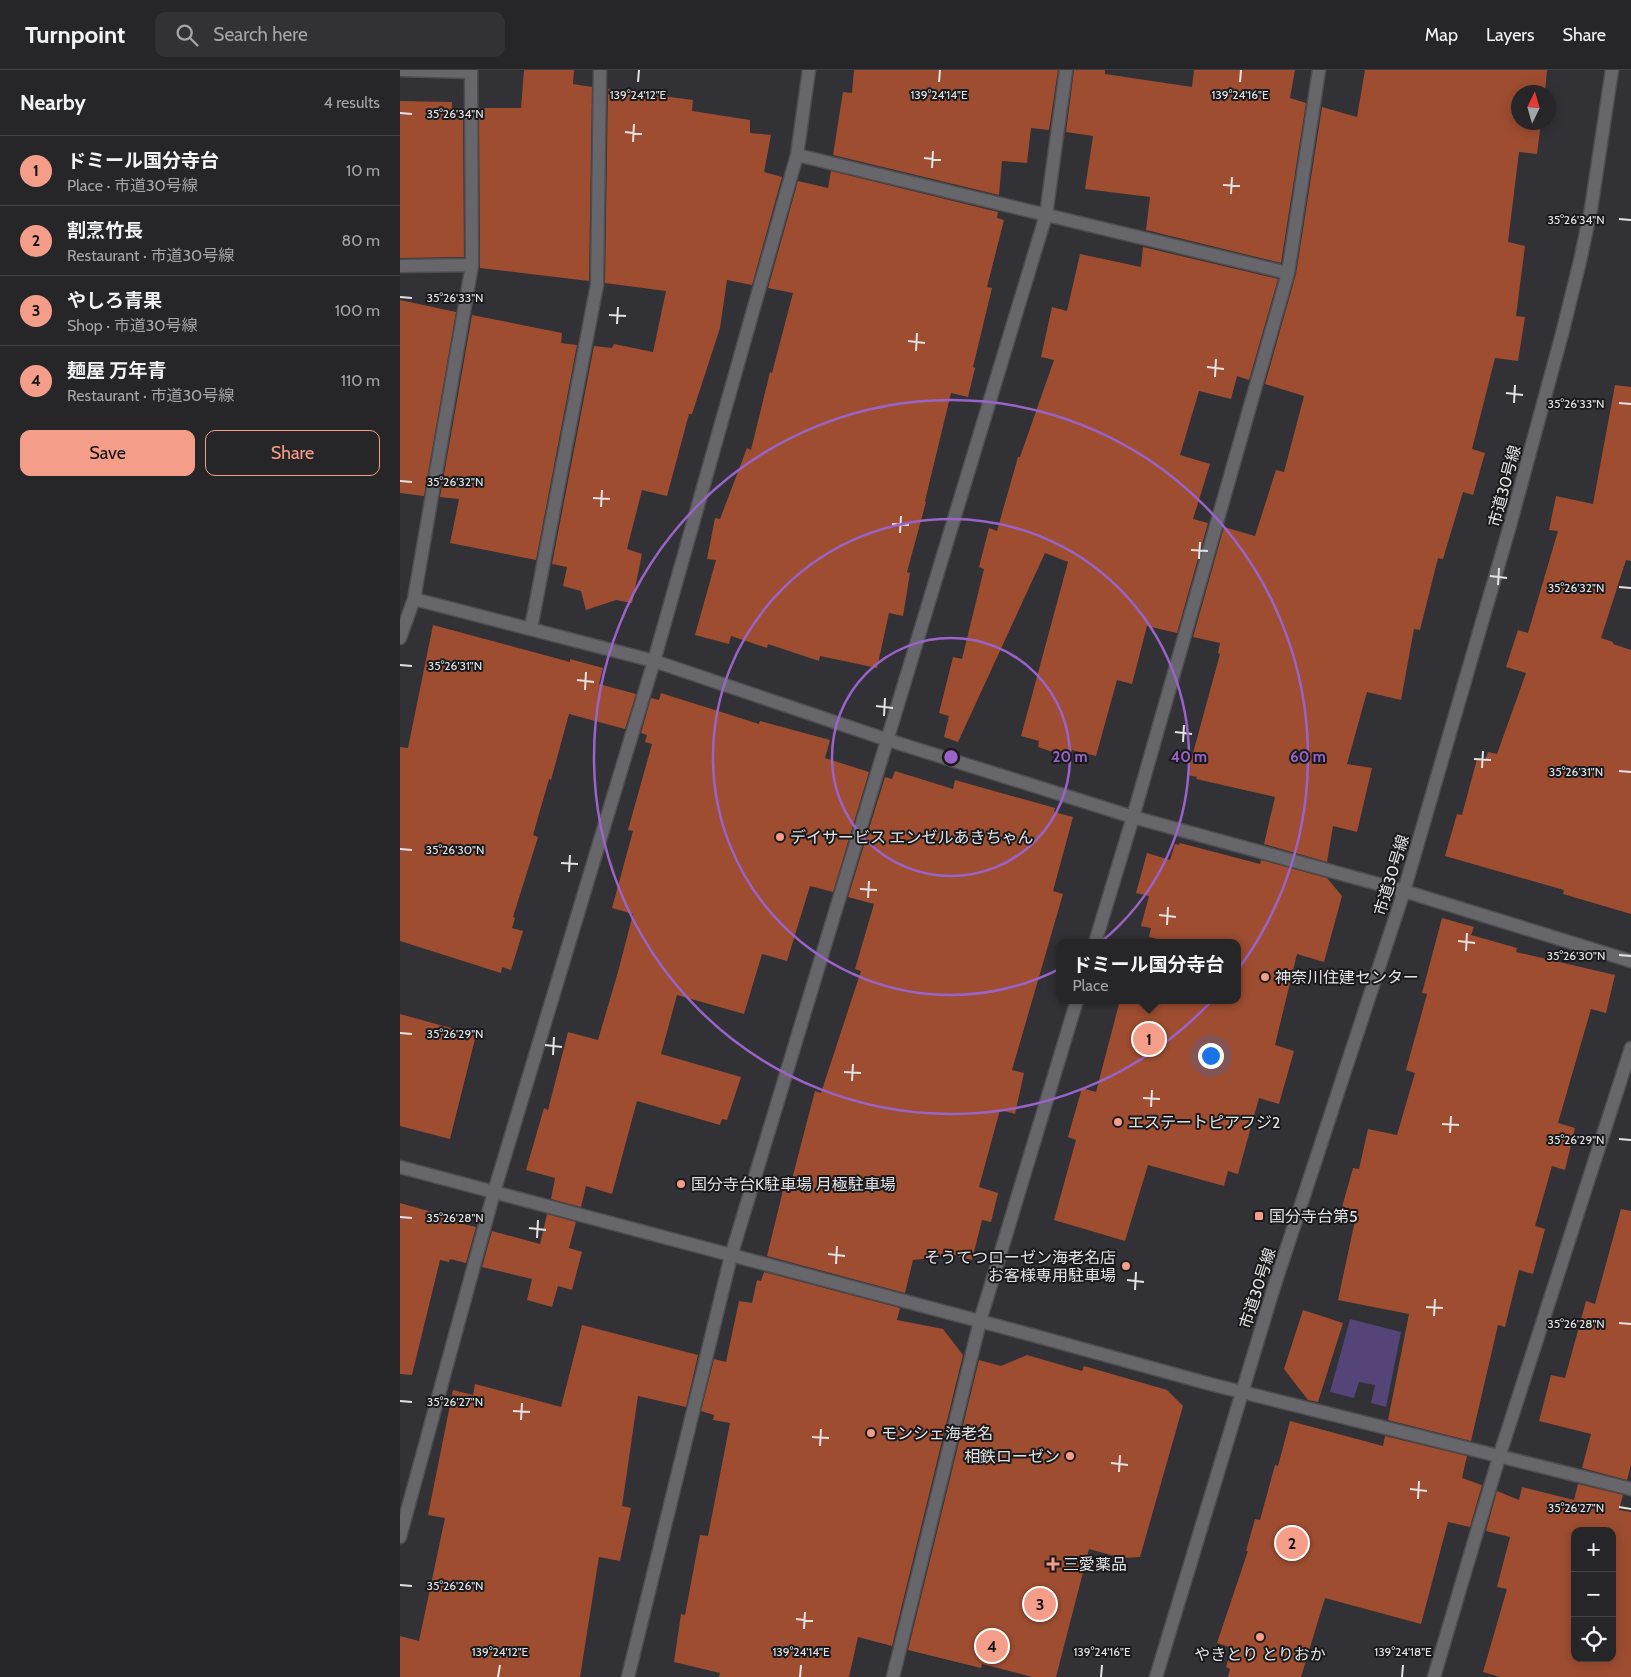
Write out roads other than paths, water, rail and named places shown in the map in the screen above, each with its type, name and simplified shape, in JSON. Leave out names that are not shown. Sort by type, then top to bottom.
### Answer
[{"type":"street","points":[[400,70],[471,71],[472,265],[414,599],[400,638]]},
{"type":"street","points":[[531,628],[597,285],[600,70]]},
{"type":"street","points":[[400,1536],[494,1192],[654,661],[797,154],[809,70]]},
{"type":"street","points":[[628,1677],[731,1256],[1046,215],[1066,70]]},
{"type":"street","points":[[1096,939],[1133,817],[1288,273],[1319,70]]},
{"type":"street","name":"市道30号線","points":[[1156,1677],[1277,1277],[1404,891],[1507,537],[1580,262],[1591,209],[1612,70]]},
{"type":"street","points":[[797,154],[1288,273]]},
{"type":"street","points":[[400,266],[472,265]]},
{"type":"street","points":[[414,599],[654,661],[888,740],[1133,817],[1404,891],[1631,961]]},
{"type":"street","points":[[893,1677],[980,1321],[1076,1004]]},
{"type":"street","points":[[1434,1677],[1499,1457],[1631,1048]]},
{"type":"street","points":[[400,1167],[1242,1392],[1631,1489]]},
{"type":"place","name":"デイサービス エンゼルあきちゃん","points":[[780,837]]},
{"type":"place","name":"神奈川住建センター","points":[[1265,977]]},
{"type":"place","name":"ドミール国分寺台","points":[[1149,1039]]},
{"type":"place","name":"エステートピアフジ2","points":[[1118,1122]]},
{"type":"place","name":"国分寺台K駐車場 月極駐車場","points":[[681,1184]]},
{"type":"place","name":"国分寺台第5","points":[[1259,1216]]},
{"type":"place","name":"そうてつローゼン海老名店 お客様専用駐車場","points":[[1126,1266]]},
{"type":"place","name":"モンシェ海老名","points":[[871,1433]]},
{"type":"place","name":"相鉄ローゼン","points":[[1070,1456]]},
{"type":"place","name":"割烹竹長","points":[[1292,1543]]},
{"type":"place","name":"三愛薬品","points":[[1053,1564]]},
{"type":"place","name":"やしろ青果","points":[[1040,1604]]},
{"type":"place","name":"やきとり とりおか","points":[[1260,1637]]},
{"type":"place","name":"麺屋 万年青","points":[[992,1646]]}]
